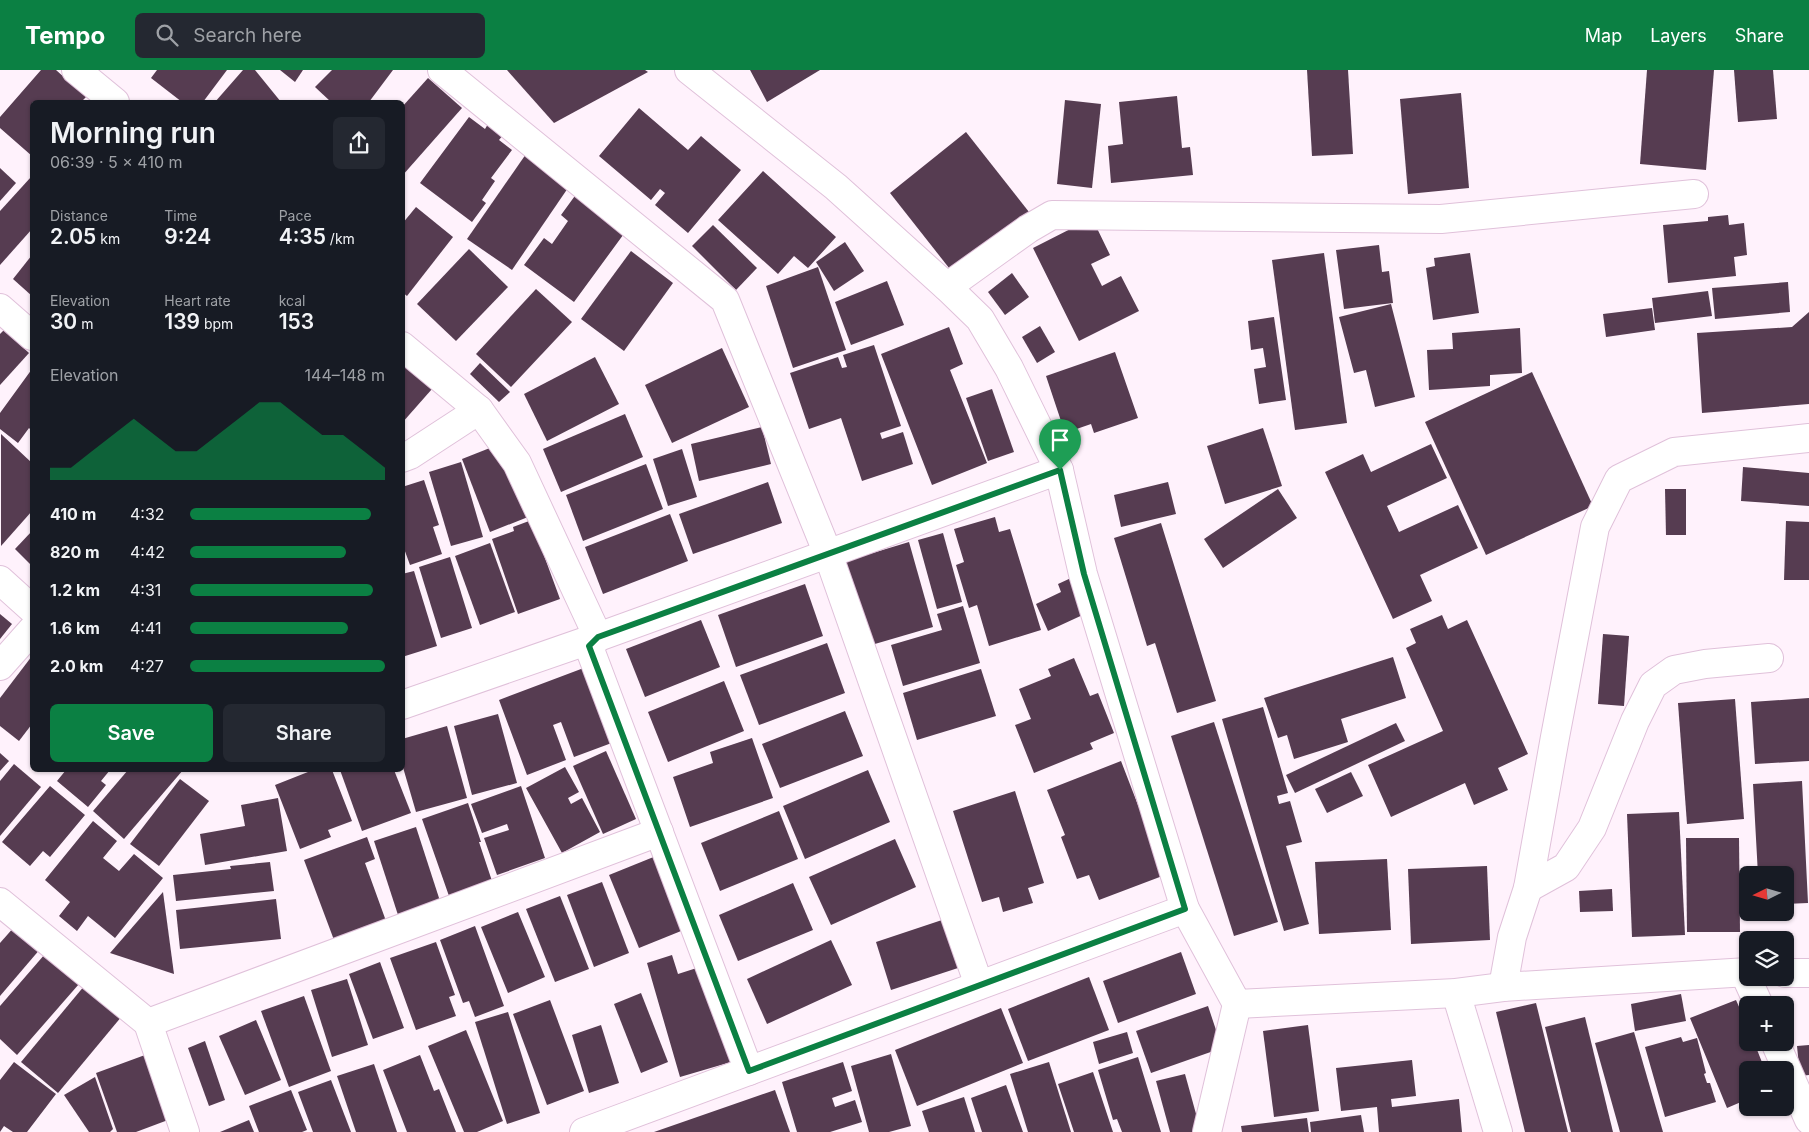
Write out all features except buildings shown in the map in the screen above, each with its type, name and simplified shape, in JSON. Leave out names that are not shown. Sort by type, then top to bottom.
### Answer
[{"type":"street","points":[[76,70],[113,100]]},
{"type":"street","points":[[442,70],[725,300],[828,554],[979,986]]},
{"type":"street","points":[[689,70],[836,187],[948,287],[980,319],[1010,368],[1060,470],[1084,574],[1185,909],[1237,1004],[1207,1132]]},
{"type":"street","points":[[948,287],[1028,229],[1052,216],[1441,219],[1694,194]]},
{"type":"street","points":[[0,308],[30,334]]},
{"type":"street","points":[[405,348],[479,410],[517,464],[598,637]]},
{"type":"street","points":[[405,456],[479,410]]},
{"type":"street","points":[[1503,986],[1512,937],[1528,888],[1595,527],[1619,479],[1674,452],[1809,438]]},
{"type":"street","points":[[405,704],[598,637],[1060,470]]},
{"type":"street","points":[[0,580],[30,607]]},
{"type":"street","points":[[0,666],[30,632]]},
{"type":"street","points":[[598,637],[589,646],[749,1071]]},
{"type":"street","points":[[1528,888],[1566,867],[1592,828],[1634,721],[1653,685],[1674,670],[1705,664],[1769,658]]},
{"type":"street","points":[[148,1023],[659,832]]},
{"type":"street","points":[[0,902],[148,1023],[185,1132]]},
{"type":"street","points":[[584,1132],[1185,909]]},
{"type":"street","points":[[1237,1004],[1456,993],[1503,986],[1739,972]]},
{"type":"street","points":[[1794,973],[1809,973]]},
{"type":"street","points":[[1456,993],[1498,1132]]},
{"type":"street","points":[[1779,1051],[1809,1120]]},
{"type":"route","points":[[1060,470],[1084,574],[1185,909],[749,1071],[589,646],[598,637],[1060,470]]}]
